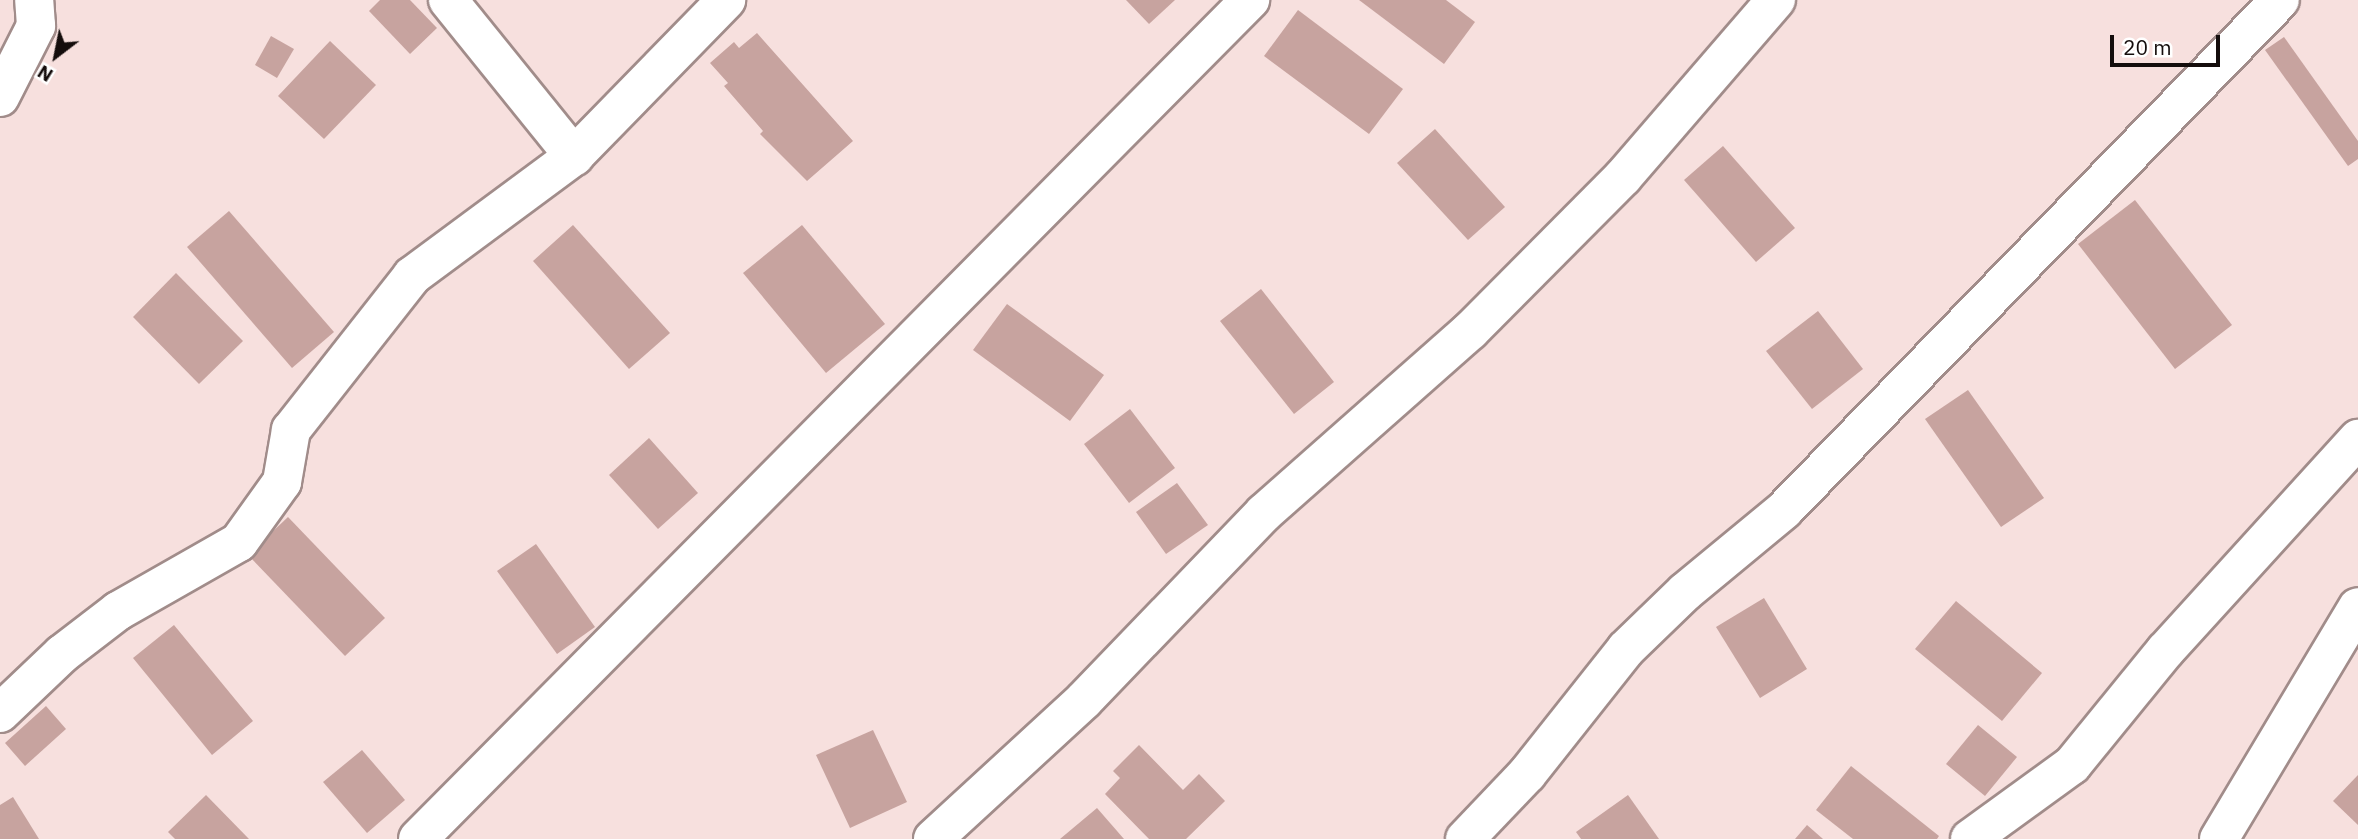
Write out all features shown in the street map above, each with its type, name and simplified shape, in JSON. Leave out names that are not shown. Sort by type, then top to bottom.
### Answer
[{"type":"street","points":[[0,97],[36,26],[34,0]]},
{"type":"street","points":[[448,0],[574,156]]},
{"type":"street","points":[[0,713],[62,654],[118,611],[239,542],[282,481],[290,430],[411,276],[574,156],[726,0]]},
{"type":"street","points":[[418,839],[1250,0]]},
{"type":"street","points":[[933,839],[1084,700],[1264,513],[1470,331],[1623,177],[1776,0]]},
{"type":"street","points":[[1465,839],[1527,774],[1626,649],[1685,592],[1784,510],[2280,0]]},
{"type":"street","points":[[1970,839],[2072,765],[2165,651],[2358,439]]},
{"type":"street","points":[[2219,839],[2358,607]]},
{"type":"building","points":[[380,0],[410,0],[437,28],[410,54],[369,11]]},
{"type":"building","points":[[1126,0],[1175,0],[1149,24]]},
{"type":"building","points":[[1359,0],[1446,0],[1475,22],[1444,64]]},
{"type":"building","points":[[1298,10],[1403,89],[1369,134],[1264,56]]},
{"type":"building","points":[[757,33],[853,141],[807,181],[760,134],[763,131],[724,86],[728,83],[710,63],[734,42],[739,48]]},
{"type":"building","points":[[271,36],[294,49],[277,78],[255,65]]},
{"type":"building","points":[[2284,37],[2358,141],[2358,159],[2348,166],[2265,50]]},
{"type":"building","points":[[330,41],[376,85],[324,139],[278,96]]},
{"type":"building","points":[[1435,129],[1505,207],[1468,240],[1397,163]]},
{"type":"building","points":[[1723,146],[1795,228],[1756,262],[1684,180]]},
{"type":"building","points":[[2135,200],[2232,325],[2175,369],[2078,244]]},
{"type":"building","points":[[229,211],[334,332],[292,368],[187,247]]},
{"type":"building","points":[[573,225],[670,333],[629,369],[533,261]]},
{"type":"building","points":[[802,225],[885,324],[826,373],[743,273]]},
{"type":"building","points":[[176,273],[243,341],[199,384],[133,317]]},
{"type":"building","points":[[1261,289],[1334,382],[1294,414],[1220,321]]},
{"type":"building","points":[[1007,304],[1104,375],[1070,421],[973,350]]},
{"type":"building","points":[[1818,311],[1863,369],[1812,409],[1766,351]]},
{"type":"building","points":[[1968,390],[2044,498],[2001,527],[1925,419]]},
{"type":"building","points":[[1130,409],[1175,468],[1129,503],[1084,444]]},
{"type":"building","points":[[649,438],[698,493],[658,529],[609,475]]},
{"type":"building","points":[[1177,483],[1208,525],[1166,554],[1136,512]]},
{"type":"building","points":[[288,517],[385,618],[345,656],[248,555]]},
{"type":"building","points":[[536,544],[595,627],[557,654],[497,571]]},
{"type":"building","points":[[1764,598],[1807,669],[1760,698],[1716,627]]},
{"type":"building","points":[[1956,601],[2042,673],[2002,721],[1915,649]]},
{"type":"building","points":[[174,625],[253,721],[212,755],[133,658]]},
{"type":"building","points":[[46,706],[66,729],[25,766],[5,743]]},
{"type":"building","points":[[1978,725],[2017,757],[1985,796],[1946,764]]},
{"type":"building","points":[[873,730],[907,802],[850,828],[816,755]]},
{"type":"building","points":[[1139,745],[1183,790],[1199,774],[1225,801],[1186,839],[1149,839],[1105,794],[1120,778],[1113,771]]},
{"type":"building","points":[[362,750],[405,800],[367,833],[323,782]]},
{"type":"building","points":[[1851,766],[1939,836],[1937,839],[1853,839],[1816,810]]},
{"type":"building","points":[[2358,775],[2358,825],[2333,801]]},
{"type":"building","points":[[206,795],[249,839],[175,839],[168,832]]},
{"type":"building","points":[[1628,795],[1659,839],[1581,839],[1576,832]]},
{"type":"building","points":[[13,797],[39,839],[0,839],[0,805]]},
{"type":"building","points":[[1097,808],[1124,839],[1060,839]]},
{"type":"building","points":[[1807,825],[1823,839],[1795,839]]}]
